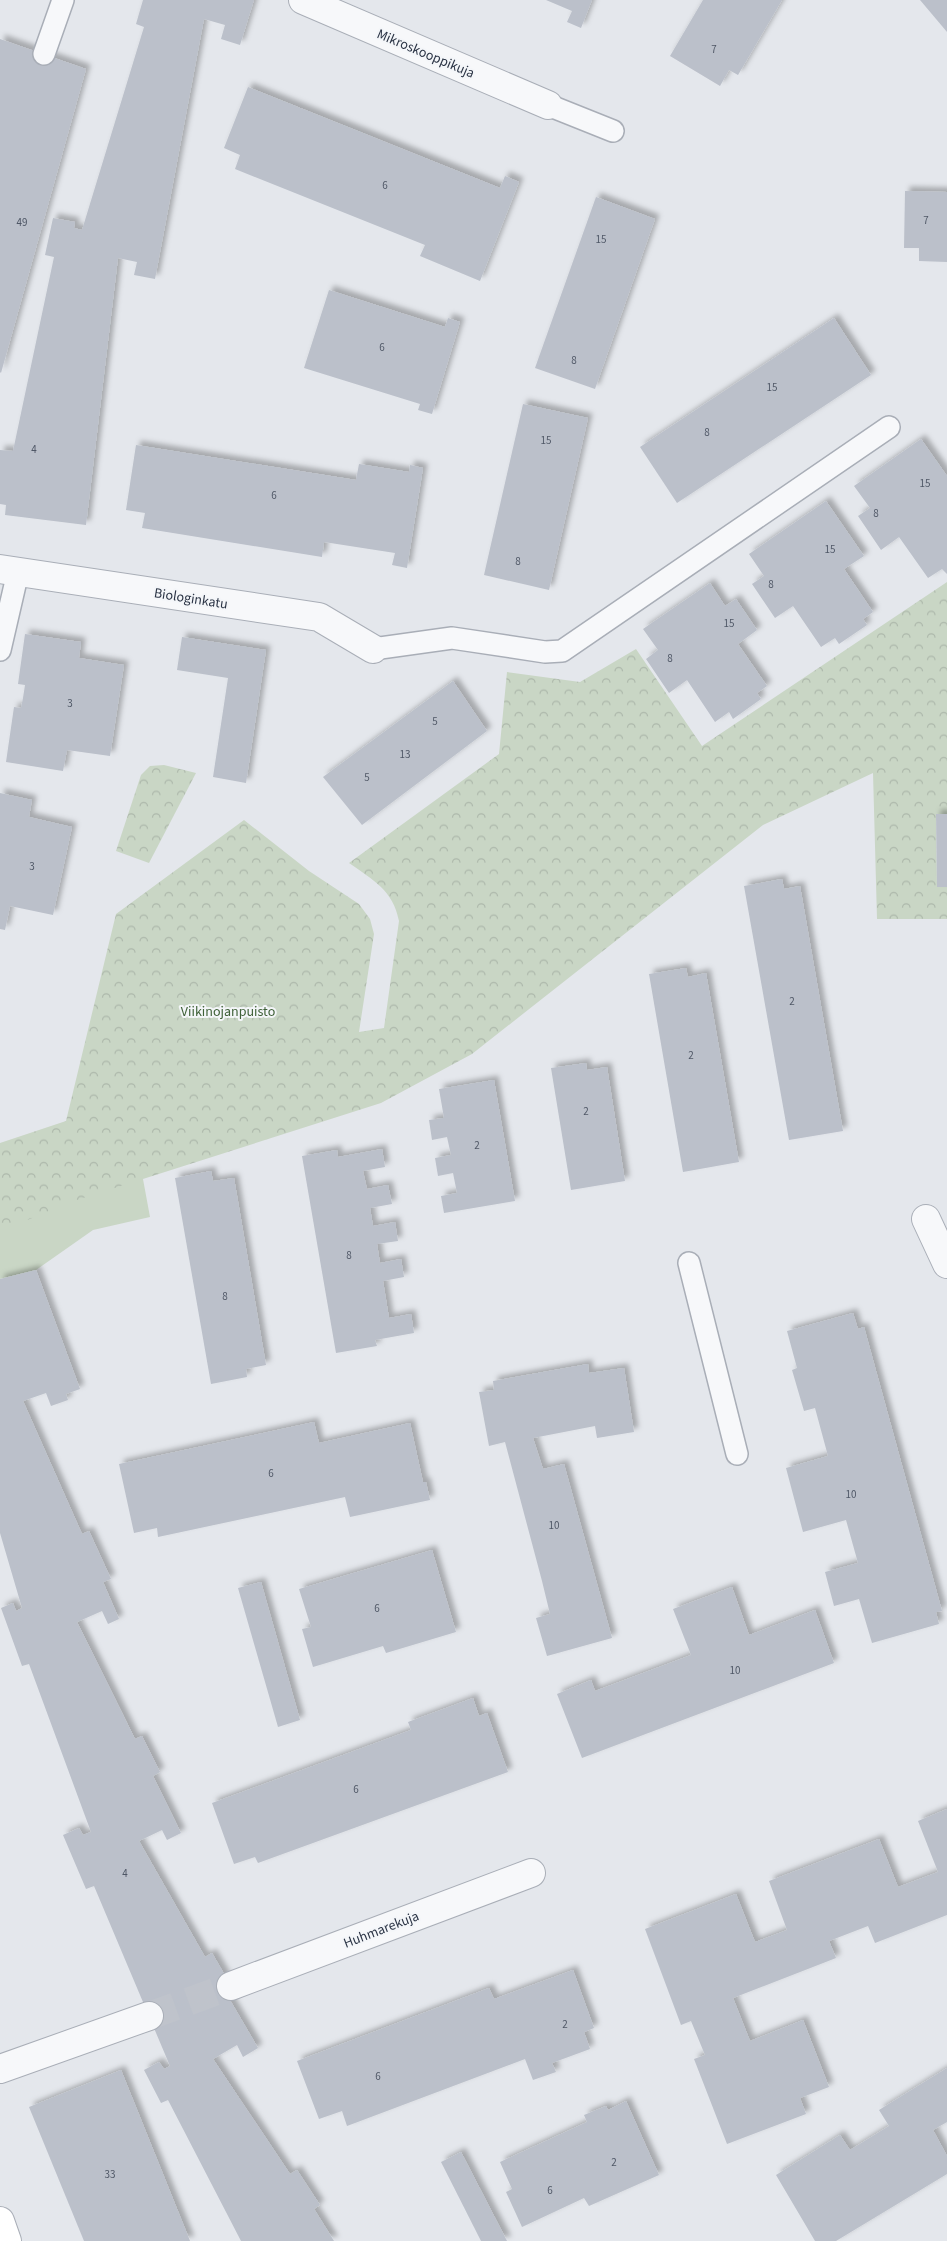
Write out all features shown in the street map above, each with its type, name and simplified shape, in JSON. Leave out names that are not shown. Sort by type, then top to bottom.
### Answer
[{"type":"street","name":"Mikroskooppikuja","points":[[303,0],[548,105]]},
{"type":"street","name":"Biologinkatu","points":[[9,570],[319,617],[373,649]]},
{"type":"street","points":[[926,1219],[947,1264]]},
{"type":"street","name":"Huhmarekuja","points":[[231,1986],[531,1873]]},
{"type":"street","points":[[0,2069],[150,2016]]},
{"type":"street","points":[[0,2221],[7,2241]]},
{"type":"lane","points":[[44,54],[63,0]]},
{"type":"lane","points":[[548,105],[613,131]]},
{"type":"lane","points":[[373,649],[452,638],[545,652],[562,651],[889,427]]},
{"type":"lane","points":[[0,650],[9,570]]},
{"type":"lane","points":[[690,1263],[737,1454]]},
{"type":"green space","name":"Viikinojanpuisto","points":[[947,582],[947,814],[936,815],[937,887],[947,887],[947,919],[877,919],[873,773],[763,825],[472,1054],[381,1103],[77,1200],[0,1231],[0,1143],[66,1121],[116,914],[244,820],[309,871],[359,904],[370,919],[374,934],[359,1032],[384,1028],[399,921],[392,901],[381,887],[349,863],[499,754],[507,672],[580,682],[636,649],[702,746]]},
{"type":"green space","points":[[164,765],[196,773],[149,863],[116,851],[141,775],[150,766]]},
{"type":"green space","points":[[138,1152],[150,1217],[93,1230],[36,1270],[0,1279],[0,1208]]},
{"type":"building","points":[[143,0],[254,0],[240,45],[221,39],[225,25],[204,19],[155,279],[134,275],[137,262],[118,258],[86,525],[5,515],[6,505],[0,504],[0,450],[13,451],[54,257],[45,255],[53,218],[75,222],[74,228],[82,230],[144,27],[136,24]]},
{"type":"building","points":[[546,0],[592,0],[581,28],[567,22],[572,11]]},
{"type":"building","points":[[703,0],[782,0],[738,75],[729,70],[720,86],[670,56]]},
{"type":"building","points":[[920,0],[947,0],[947,32]]},
{"type":"building","points":[[0,39],[86,69],[1,373],[0,372]]},
{"type":"building","points":[[248,87],[500,188],[505,176],[519,182],[480,281],[420,256],[425,245],[235,169],[240,155],[224,148]]},
{"type":"building","points":[[905,191],[947,192],[947,262],[919,261],[919,248],[904,248]]},
{"type":"building","points":[[596,197],[655,219],[595,389],[535,368]]},
{"type":"building","points":[[329,290],[445,327],[448,318],[460,322],[432,414],[418,410],[420,404],[304,368]]},
{"type":"building","points":[[834,318],[871,375],[677,503],[640,447]]},
{"type":"building","points":[[523,404],[588,418],[549,590],[484,575]]},
{"type":"building","points":[[921,439],[947,476],[947,574],[942,569],[928,578],[899,537],[881,550],[858,516],[870,508],[854,486]]},
{"type":"building","points":[[136,445],[356,480],[359,464],[409,472],[410,465],[423,468],[407,568],[392,565],[395,553],[324,542],[322,557],[142,528],[145,513],[126,510]]},
{"type":"building","points":[[826,501],[864,556],[844,569],[873,612],[863,619],[867,625],[839,644],[835,638],[821,647],[793,606],[775,618],[752,584],[764,576],[749,554]]},
{"type":"building","points":[[710,583],[725,606],[736,599],[757,630],[738,644],[767,686],[757,693],[761,699],[733,719],[729,712],[715,722],[687,680],[669,693],[646,659],[658,650],[643,629]]},
{"type":"building","points":[[25,634],[81,642],[79,658],[124,665],[110,756],[67,750],[63,771],[6,762],[14,707],[21,708],[25,685],[18,684]]},
{"type":"building","points":[[182,637],[266,650],[246,783],[213,777],[228,678],[177,670]]},
{"type":"building","points":[[453,681],[487,731],[362,825],[323,777]]},
{"type":"building","points":[[0,793],[32,800],[29,817],[72,827],[53,915],[10,906],[5,930],[0,929]]},
{"type":"building","points":[[936,814],[947,814],[947,887],[937,887]]},
{"type":"building","points":[[782,879],[784,889],[800,886],[843,1131],[789,1140],[744,886]]},
{"type":"building","points":[[686,968],[688,977],[706,973],[739,1162],[683,1172],[649,974]]},
{"type":"building","points":[[586,1063],[587,1070],[607,1067],[625,1181],[571,1190],[551,1068]]},
{"type":"building","points":[[494,1080],[515,1201],[444,1213],[441,1196],[457,1193],[453,1173],[438,1176],[435,1158],[451,1155],[447,1137],[432,1140],[429,1120],[444,1118],[439,1089]]},
{"type":"building","points":[[382,1149],[385,1167],[363,1171],[367,1189],[388,1185],[392,1204],[370,1208],[373,1226],[395,1222],[398,1241],[377,1244],[380,1263],[401,1259],[404,1277],[383,1281],[389,1318],[411,1314],[414,1333],[375,1340],[377,1346],[336,1353],[302,1156],[337,1150],[338,1157]]},
{"type":"building","points":[[211,1171],[213,1181],[234,1178],[266,1365],[246,1369],[247,1377],[211,1384],[175,1178]]},
{"type":"building","points":[[36,1270],[80,1389],[66,1394],[68,1400],[51,1406],[46,1393],[23,1401],[82,1534],[89,1531],[111,1579],[103,1582],[119,1619],[108,1624],[102,1611],[77,1622],[135,1739],[142,1736],[160,1772],[153,1776],[181,1833],[167,1840],[162,1830],[139,1841],[205,1957],[212,1953],[234,1991],[227,1995],[258,2048],[243,2057],[237,2045],[213,2059],[290,2174],[297,2170],[320,2205],[314,2209],[334,2241],[241,2241],[168,2100],[161,2103],[144,2070],[159,2062],[164,2069],[170,2066],[94,1886],[86,1889],[63,1835],[79,1828],[83,1835],[91,1832],[29,1664],[22,1666],[1,1608],[13,1603],[16,1611],[22,1608],[0,1533],[0,1279]]},
{"type":"building","points":[[853,1313],[858,1329],[864,1327],[942,1611],[936,1612],[939,1624],[872,1643],[859,1599],[834,1606],[825,1572],[858,1563],[846,1520],[803,1532],[786,1468],[828,1456],[815,1408],[804,1411],[792,1370],[797,1368],[787,1331]]},
{"type":"building","points":[[588,1364],[589,1373],[624,1368],[634,1432],[597,1438],[595,1426],[533,1438],[543,1469],[564,1464],[612,1638],[547,1656],[536,1618],[550,1614],[542,1581],[505,1442],[489,1446],[479,1392],[494,1390],[493,1381]]},
{"type":"building","points":[[314,1422],[319,1443],[410,1423],[423,1482],[426,1482],[430,1500],[350,1517],[345,1497],[158,1537],[157,1528],[134,1533],[119,1464]]},
{"type":"building","points":[[432,1550],[456,1632],[386,1653],[383,1646],[313,1667],[302,1629],[311,1627],[299,1589]]},
{"type":"building","points":[[261,1582],[300,1720],[278,1727],[238,1588]]},
{"type":"building","points":[[732,1587],[749,1635],[815,1610],[834,1663],[582,1758],[557,1694],[591,1680],[595,1691],[691,1655],[673,1609]]},
{"type":"building","points":[[473,1698],[479,1716],[487,1713],[508,1772],[258,1863],[255,1857],[234,1864],[212,1803],[411,1730],[408,1722]]},
{"type":"building","points":[[947,1809],[947,1915],[875,1943],[868,1926],[829,1941],[836,1958],[733,1998],[750,2041],[803,2020],[829,2087],[800,2098],[806,2114],[727,2144],[694,2059],[705,2055],[691,2021],[681,2025],[645,1929],[736,1894],[755,1942],[787,1930],[769,1881],[879,1839],[898,1887],[938,1872],[918,1821]]},
{"type":"building","points":[[573,1970],[594,2028],[584,2032],[590,2049],[552,2063],[556,2072],[533,2080],[525,2059],[347,2126],[342,2111],[319,2119],[297,2061],[489,1988],[494,1999]]},
{"type":"building","points":[[947,2068],[947,2122],[933,2130],[947,2156],[947,2174],[836,2241],[815,2241],[776,2175],[840,2135],[850,2150],[889,2126],[879,2110]]},
{"type":"building","points":[[121,2070],[190,2241],[84,2241],[29,2107]]},
{"type":"building","points":[[626,2101],[659,2175],[589,2206],[584,2198],[522,2227],[506,2192],[512,2189],[500,2162],[587,2122],[584,2115],[606,2106],[608,2110]]},
{"type":"building","points":[[461,2152],[507,2241],[481,2241],[441,2162]]},
{"type":"tunnel","points":[[149,2016],[231,1986]]}]
